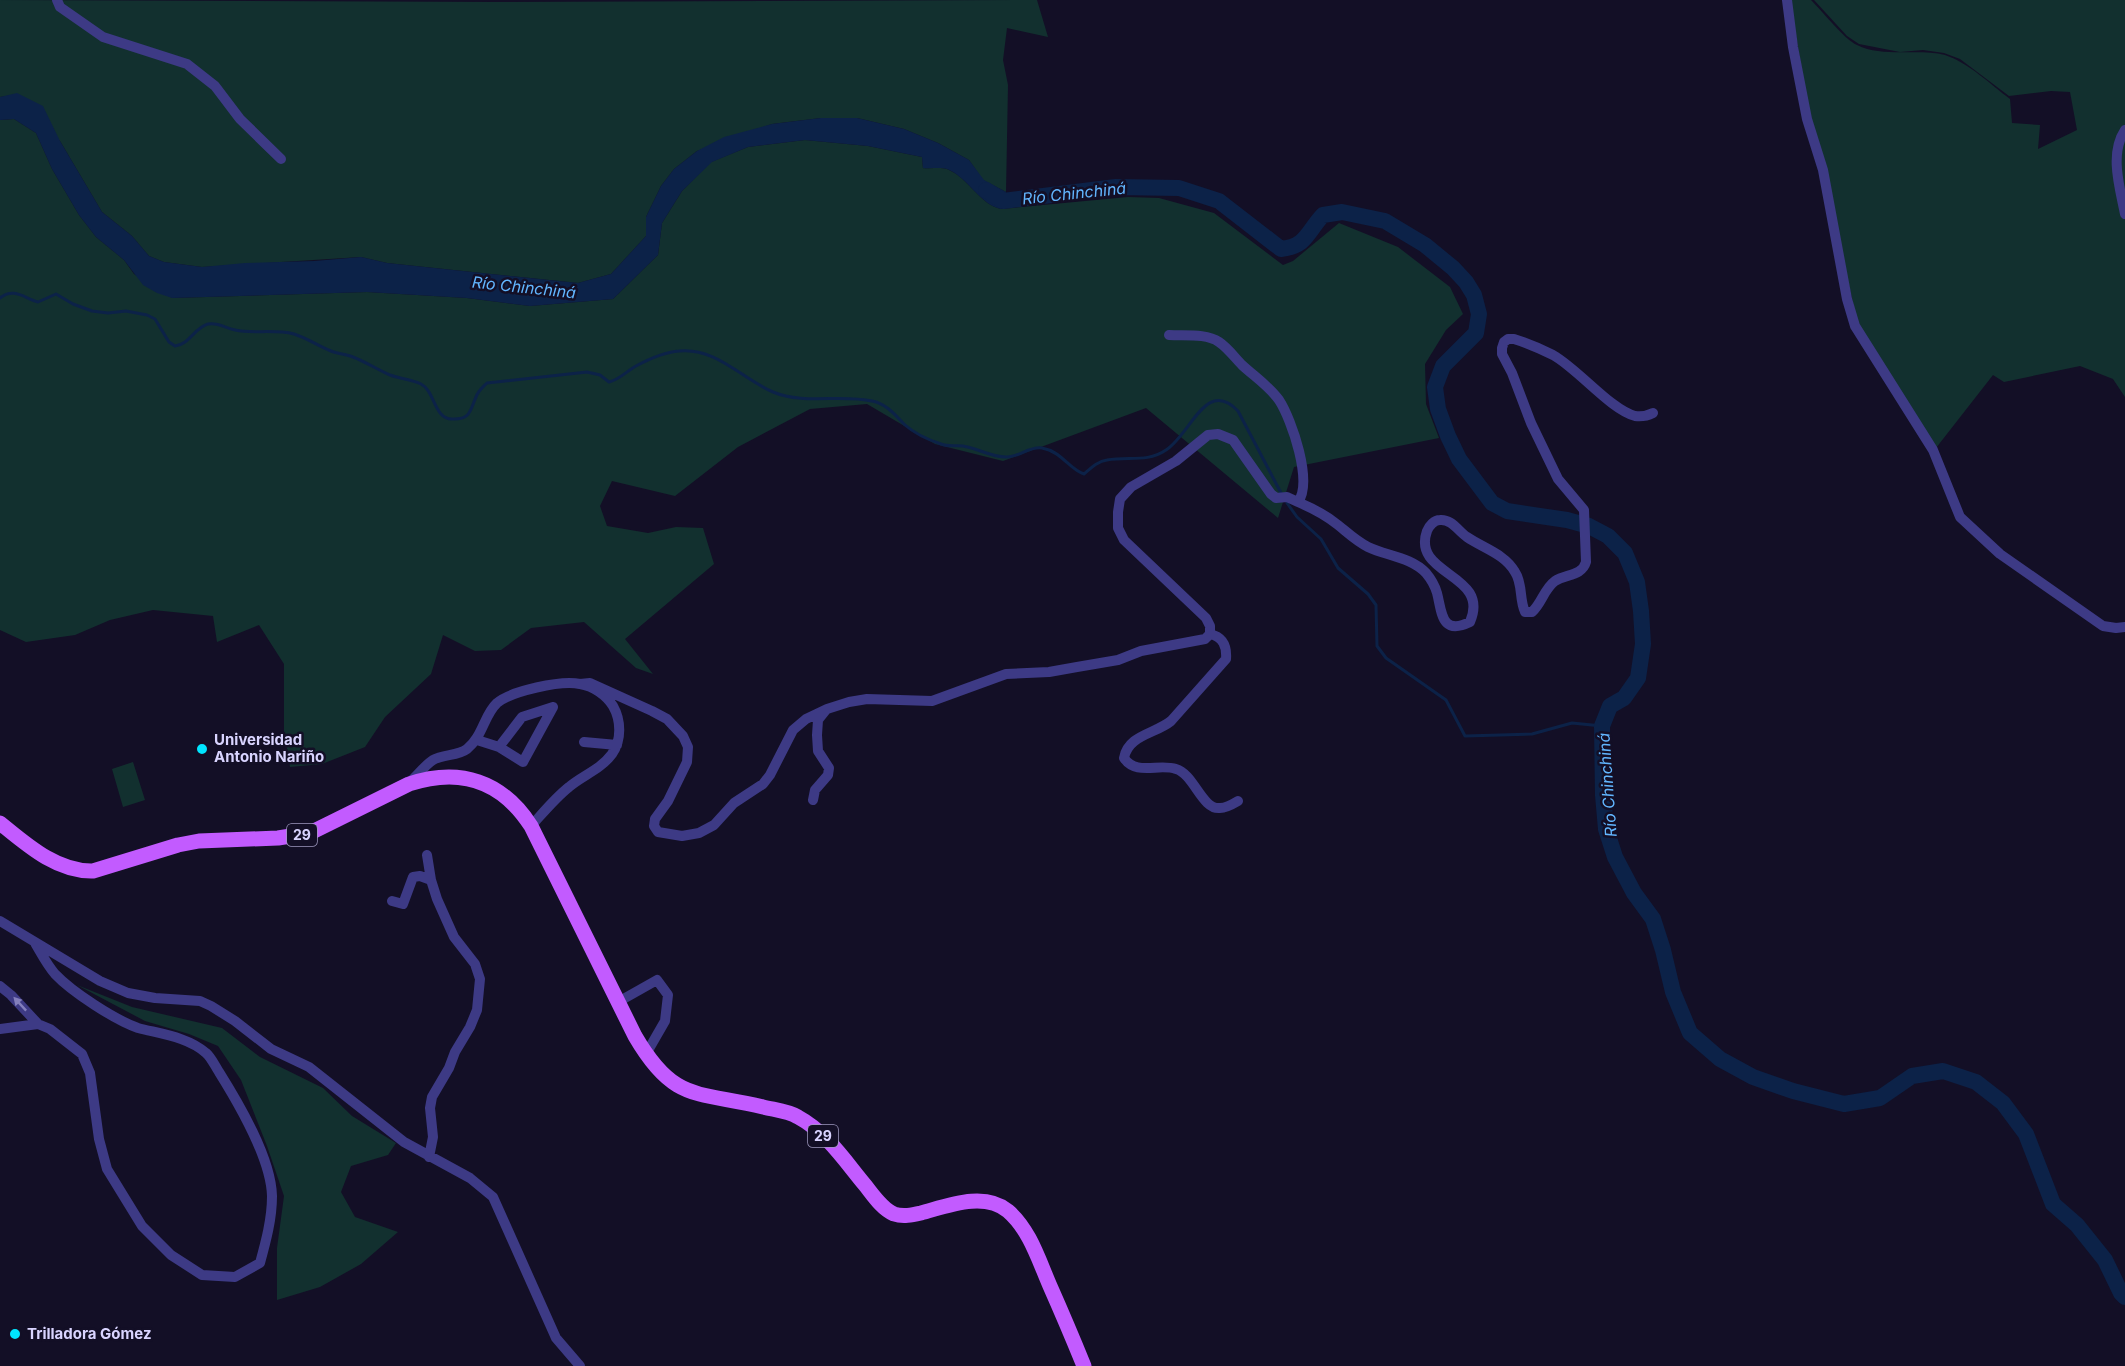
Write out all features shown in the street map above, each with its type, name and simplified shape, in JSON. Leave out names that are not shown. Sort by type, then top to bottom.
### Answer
[{"type":"main road","name":"29","points":[[0,823],[23,842],[60,865],[81,872],[93,871],[198,841],[278,838],[310,833],[409,784],[433,777],[454,776],[482,783],[514,803],[531,826],[646,1054],[670,1082],[694,1094],[798,1116],[831,1144],[877,1200],[892,1213],[909,1216],[975,1201],[991,1202],[1006,1209],[1020,1223],[1031,1243],[1084,1366]]},
{"type":"street","points":[[57,0],[60,7],[103,37],[187,64],[215,86],[240,119],[281,159]]},
{"type":"street","points":[[1787,0],[1807,119],[1823,170],[1847,299],[1855,326],[1933,450],[1960,517],[2000,554],[2103,626],[2125,627]]},
{"type":"street","points":[[2125,130],[2119,140],[2117,172],[2125,214]]},
{"type":"street","points":[[1169,336],[1207,337],[1219,342],[1265,383],[1280,401],[1299,452],[1303,487],[1302,496],[1298,502]]},
{"type":"street","points":[[409,784],[433,760],[464,751],[477,740],[495,705],[504,698],[530,689],[590,683],[667,719],[683,736],[688,747],[687,762],[668,801],[655,819],[654,826],[658,832],[667,835],[682,836],[699,833],[714,825],[734,803],[763,784],[794,730],[806,719],[827,709],[867,699],[932,701],[1006,674],[1049,672],[1118,660],[1141,651],[1205,639],[1210,634],[1210,626],[1206,618],[1124,540],[1118,528],[1118,512],[1120,498],[1131,487],[1176,461],[1208,435],[1218,434],[1233,440],[1276,496],[1287,497],[1323,514],[1363,545],[1419,567],[1433,583],[1442,616],[1448,623],[1462,626],[1470,622],[1474,612],[1473,601],[1462,582],[1437,566],[1427,552],[1427,532],[1431,524],[1438,520],[1447,521],[1455,526],[1463,535],[1500,556],[1514,569],[1519,579],[1525,612],[1532,612],[1553,583],[1563,576],[1584,569],[1586,550],[1584,510],[1558,479],[1502,354],[1504,342],[1514,339],[1553,355],[1614,404],[1634,416],[1644,417],[1653,413]]},
{"type":"street","points":[[1210,634],[1219,636],[1224,642],[1227,651],[1226,659],[1172,721],[1161,729],[1130,743],[1125,750],[1124,758],[1128,764],[1136,767],[1175,768],[1181,771],[1207,803],[1213,807],[1221,808],[1238,801]]},
{"type":"street","points":[[531,826],[569,786],[603,764],[617,745],[619,724],[613,707],[601,693],[580,684]]},
{"type":"street","points":[[477,740],[499,747],[523,762],[553,707],[522,717],[499,747]]},
{"type":"street","points":[[813,800],[815,790],[828,775],[829,768],[818,751],[817,735],[818,720],[827,709]]},
{"type":"street","points":[[585,742],[617,745]]},
{"type":"street","points":[[427,855],[431,880],[454,937],[475,964],[480,979],[480,998],[474,1018],[432,1097],[430,1108],[433,1137],[429,1157]]},
{"type":"street","points":[[392,902],[403,904],[413,878],[420,876],[431,880]]},
{"type":"street","points":[[0,921],[100,981],[128,993],[155,998],[200,1001],[211,1006],[271,1049],[309,1067],[404,1142],[470,1178],[493,1197],[556,1338],[580,1366]]},
{"type":"street","points":[[0,986],[38,1024],[50,1029],[82,1054],[90,1073],[99,1139],[106,1169],[142,1226],[171,1255],[202,1275],[235,1277],[260,1263],[269,1229],[272,1194],[264,1160],[239,1104],[207,1053],[191,1044],[136,1027],[114,1017],[74,990],[54,973],[35,943]]},
{"type":"street","points":[[618,1002],[657,980],[668,995],[665,1021],[646,1054]]},
{"type":"street","points":[[0,1029],[38,1024]]},
{"type":"green space","points":[[0,0],[491,2],[1037,0],[1048,37],[1007,28],[1003,60],[1008,85],[1006,192],[983,180],[969,160],[938,143],[904,129],[857,118],[821,118],[772,124],[697,151],[674,169],[661,186],[646,217],[646,236],[611,274],[578,283],[387,263],[361,257],[202,267],[164,262],[149,256],[132,236],[102,212],[60,141],[17,94],[0,97]]},
{"type":"green space","points":[[1790,0],[1811,0],[1846,37],[1857,45],[1878,51],[1900,52],[1859,44],[1847,36],[1814,0],[2125,0],[2125,397],[2113,379],[2080,366],[2004,382],[1993,375],[1936,448],[1858,324],[1810,118]],"holes":[[[1923,50],[1944,53],[1960,59],[2009,96],[2051,91],[2070,92],[2077,130],[2038,149],[2040,125],[2012,123],[2010,99],[1979,74],[1945,55],[1900,52]]]},
{"type":"green space","points":[[14,119],[36,133],[52,169],[79,215],[96,237],[124,260],[134,274],[172,298],[367,292],[467,298],[530,306],[613,299],[658,255],[662,223],[682,191],[711,162],[748,147],[805,140],[868,146],[922,157],[923,168],[942,168],[955,173],[986,202],[1001,209],[1128,197],[1159,198],[1214,213],[1283,265],[1293,261],[1339,223],[1398,247],[1450,287],[1463,314],[1446,330],[1425,364],[1426,404],[1439,438],[1294,467],[1278,518],[1146,408],[1003,461],[935,444],[867,404],[810,409],[738,447],[675,496],[612,481],[600,506],[607,526],[648,533],[676,527],[703,528],[714,564],[625,639],[653,674],[636,668],[584,622],[531,628],[501,650],[475,651],[443,635],[431,674],[385,717],[365,747],[322,764],[290,767],[284,731],[284,664],[259,625],[217,642],[213,616],[153,610],[110,620],[75,635],[26,642],[0,630],[0,120]]},
{"type":"green space","points":[[133,762],[145,800],[123,807],[112,769]]},
{"type":"green space","points":[[77,985],[132,1007],[222,1028],[260,1057],[323,1088],[352,1116],[396,1143],[388,1155],[351,1166],[341,1192],[355,1217],[398,1232],[361,1264],[320,1287],[277,1300],[277,1248],[284,1196],[241,1080],[218,1046],[189,1034],[145,1021]]},
{"type":"water","points":[[17,93],[43,106],[60,141],[102,212],[132,236],[149,256],[164,262],[202,267],[361,257],[387,263],[578,283],[611,274],[646,236],[646,217],[661,186],[674,169],[697,151],[724,137],[772,124],[821,118],[857,118],[904,129],[938,143],[969,160],[984,180],[1006,192],[1001,209],[986,202],[961,178],[947,169],[923,168],[922,157],[868,146],[805,140],[748,147],[712,162],[682,191],[662,223],[658,255],[613,299],[530,306],[467,298],[367,292],[172,298],[143,285],[124,260],[96,237],[79,215],[52,169],[36,133],[14,119],[0,120],[0,97]]},
{"type":"waterway","name":"Río Chinchiná","points":[[986,190],[1003,201],[1116,187],[1179,188],[1219,201],[1281,249],[1296,245],[1306,237],[1323,215],[1342,212],[1385,221],[1425,245],[1453,268],[1474,295],[1479,314],[1476,333],[1443,366],[1435,387],[1438,409],[1459,459],[1492,503],[1507,511],[1567,520],[1589,526],[1608,536],[1625,553],[1637,582],[1643,644],[1638,678],[1624,698],[1610,706],[1602,726],[1606,829],[1615,857],[1634,893],[1653,919],[1673,992],[1690,1033],[1720,1059],[1753,1077],[1793,1091],[1844,1104],[1880,1098],[1912,1076],[1943,1071],[1976,1082],[2003,1103],[2026,1134],[2053,1204],[2077,1225],[2105,1260],[2125,1297]]},
{"type":"waterway","points":[[0,298],[14,293],[38,302],[56,294],[92,311],[108,313],[126,311],[147,315],[155,319],[169,342],[175,346],[185,342],[208,324],[218,324],[242,331],[294,334],[331,351],[358,359],[390,375],[421,384],[429,392],[442,415],[452,419],[466,416],[478,393],[487,383],[587,372],[600,375],[609,382],[657,356],[679,351],[692,351],[717,359],[773,392],[785,396],[810,399],[847,398],[877,402],[913,431],[941,444],[968,447],[1002,457],[1011,457],[1042,448],[1060,456],[1074,469],[1084,474],[1104,461],[1145,458],[1159,454],[1175,442],[1199,412],[1217,400],[1227,402],[1238,411],[1281,493]]},
{"type":"waterway","points":[[1287,503],[1297,517],[1321,539],[1338,568],[1368,594],[1376,605],[1377,646],[1386,658],[1446,700],[1465,736],[1532,734],[1572,723],[1602,726]]},
{"type":"place","name":"Universidad Antonio Nariño","points":[[202,749]]},
{"type":"place","name":"Trilladora Gómez","points":[[15,1334]]}]
